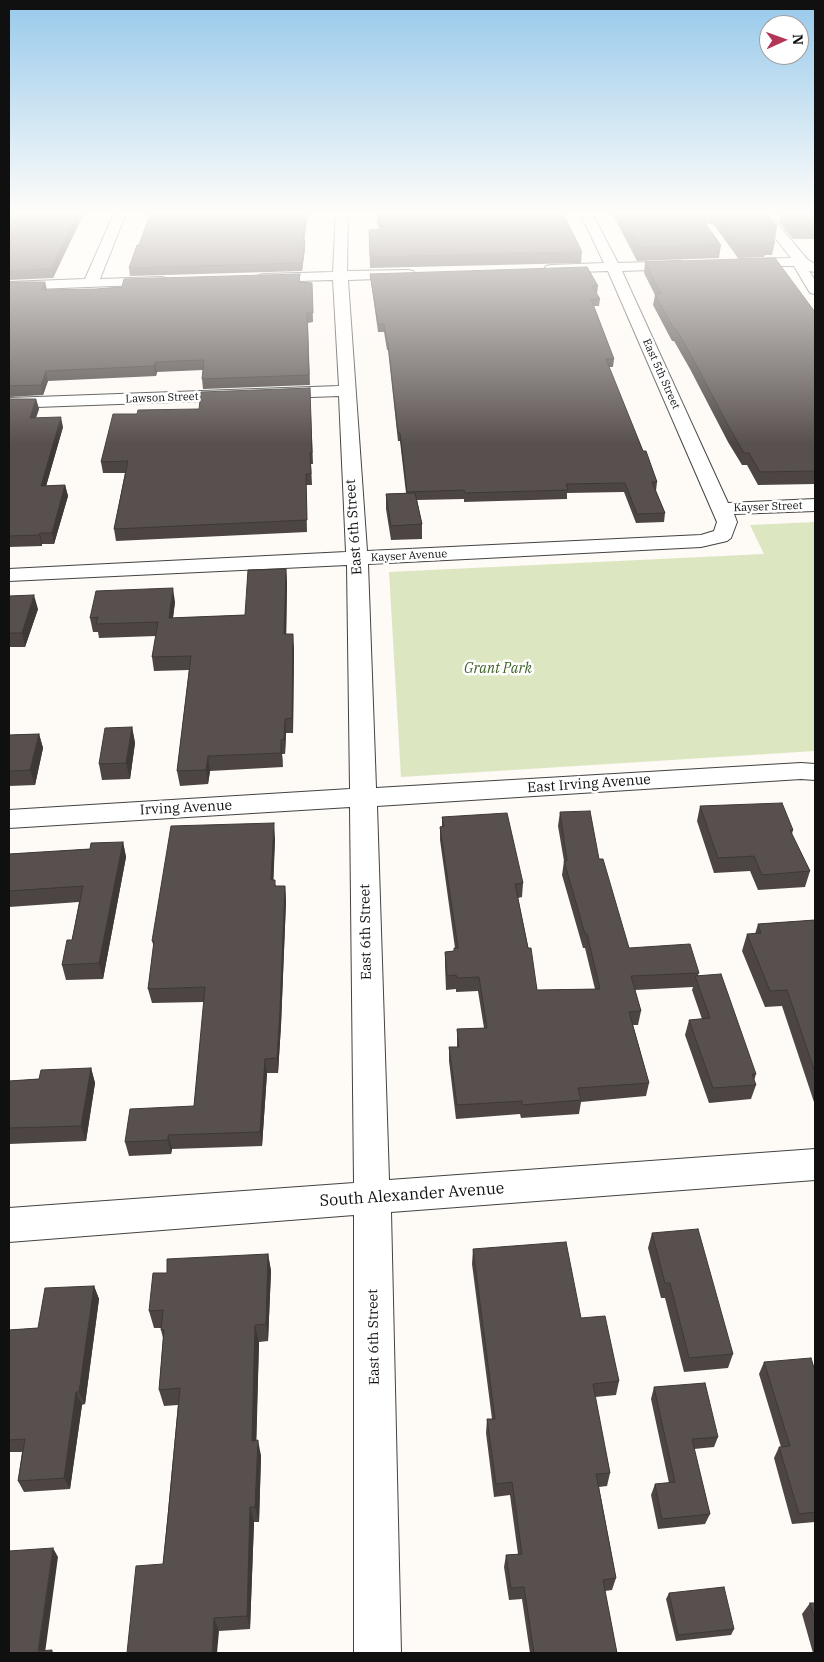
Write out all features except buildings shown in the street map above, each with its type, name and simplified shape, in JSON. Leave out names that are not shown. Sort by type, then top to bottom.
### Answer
[{"type":"street","name":"East 6th Street","points":[[341,289],[356,558],[363,798],[372,1198],[378,1653]]},
{"type":"street","name":"East 5th Street","points":[[623,289],[727,522],[724,534],[720,537]]},
{"type":"street","name":"Lawson Street","points":[[9,403],[346,391]]},
{"type":"street","name":"Kayser Street","points":[[721,509],[815,505]]},
{"type":"street","name":"Kayser Avenue","points":[[9,575],[701,541],[720,537]]},
{"type":"street","name":"East Irving Avenue","points":[[363,798],[815,772]]},
{"type":"street","name":"Irving Avenue","points":[[9,819],[363,798]]},
{"type":"street","name":"South Alexander Avenue","points":[[9,1225],[815,1164]]},
{"type":"green space","name":"Grant Park","points":[[815,522],[815,751],[401,777],[389,572],[764,554],[750,525]]}]
